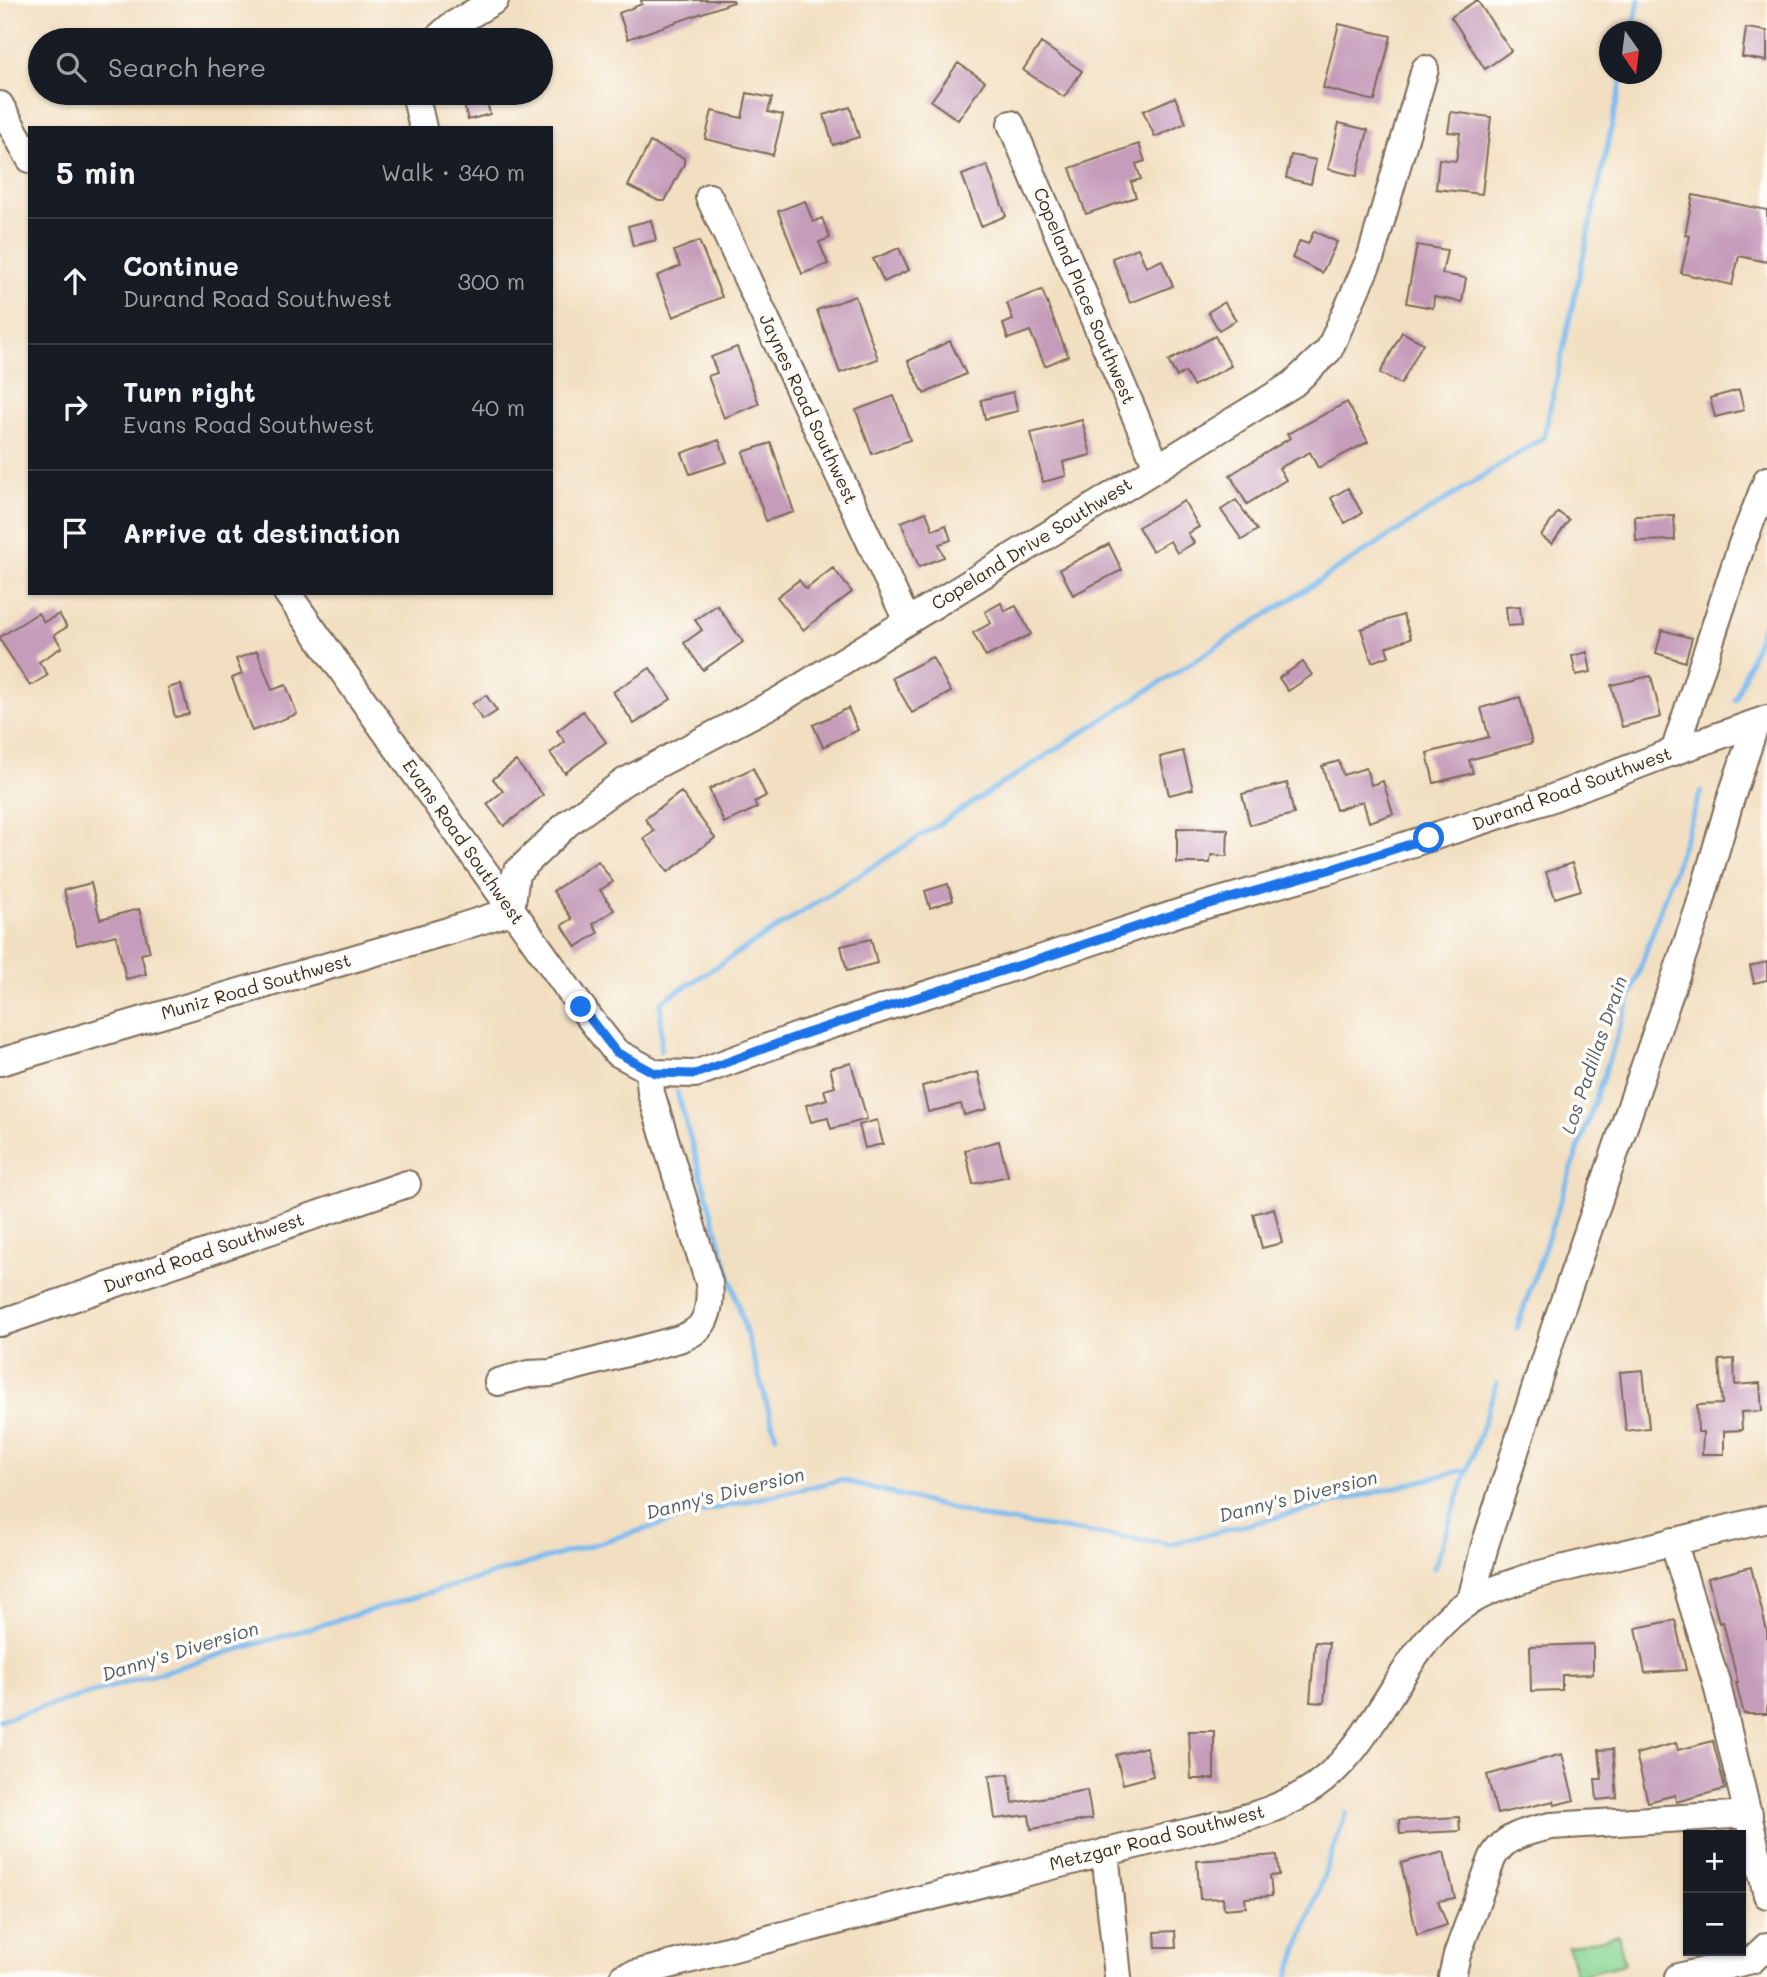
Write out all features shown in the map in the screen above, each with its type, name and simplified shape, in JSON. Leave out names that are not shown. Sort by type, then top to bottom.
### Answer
[{"type":"street","points":[[449,28],[495,0]]},
{"type":"street","name":"Copeland Drive Southwest","points":[[511,911],[516,873],[568,823],[624,782],[778,702],[1293,384],[1329,350],[1371,256],[1425,69]]},
{"type":"street","points":[[0,105],[28,155]]},
{"type":"street","points":[[418,105],[423,126]]},
{"type":"street","name":"Copeland Place Southwest","points":[[1011,124],[1157,467]]},
{"type":"street","name":"Jaynes Road Southwest","points":[[709,197],[906,621]]},
{"type":"street","points":[[1674,752],[1742,544],[1767,480]]},
{"type":"street","name":"Evans Road Southwest","points":[[288,595],[581,1007],[616,1052],[652,1072]]},
{"type":"street","points":[[1471,1600],[1485,1545],[1554,1330],[1699,908],[1730,801],[1761,721]]},
{"type":"street","name":"Durand Road Southwest","points":[[652,1072],[695,1074],[801,1035],[1181,912],[1332,869],[1547,800],[1761,721]]},
{"type":"street","name":"Muniz Road Southwest","points":[[0,1062],[511,911]]},
{"type":"street","points":[[498,1382],[528,1374],[551,1373],[679,1339],[697,1330],[706,1314],[711,1298],[709,1283],[650,1093],[652,1072]]},
{"type":"street","name":"Durand Road Southwest","points":[[0,1323],[407,1184]]},
{"type":"street","name":"Metzgar Road Southwest","points":[[623,1977],[1258,1814],[1293,1799],[1321,1782],[1353,1749],[1419,1651],[1451,1615],[1471,1600],[1536,1575],[1767,1519]]},
{"type":"street","points":[[1673,1541],[1717,1685],[1767,1895]]},
{"type":"street","points":[[1452,1977],[1457,1955],[1492,1859],[1506,1841],[1527,1831],[1551,1826],[1749,1814]]},
{"type":"street","points":[[1105,1853],[1118,1977]]},
{"type":"street","points":[[1678,1977],[1752,1960],[1767,1946]]},
{"type":"green space","points":[[1618,1935],[1625,1964],[1576,1976],[1568,1947]]},
{"type":"building","points":[[641,0],[734,2],[628,39],[619,13],[642,4]]},
{"type":"building","points":[[1477,0],[1511,51],[1485,69],[1451,17]]},
{"type":"building","points":[[1339,24],[1391,36],[1375,101],[1323,88]]},
{"type":"building","points":[[1746,28],[1767,31],[1767,61],[1742,57]]},
{"type":"building","points":[[1041,43],[1082,71],[1064,97],[1023,70]]},
{"type":"building","points":[[958,63],[985,81],[958,120],[931,101]]},
{"type":"building","points":[[747,93],[772,98],[768,112],[783,115],[773,155],[705,139],[712,111],[742,118]]},
{"type":"building","points":[[1175,97],[1186,123],[1155,137],[1143,111]]},
{"type":"building","points":[[464,105],[488,105],[490,114],[468,120]]},
{"type":"building","points":[[850,107],[859,137],[833,145],[824,115]]},
{"type":"building","points":[[1451,112],[1491,117],[1482,194],[1436,189],[1439,159],[1456,161],[1460,133],[1448,132]]},
{"type":"building","points":[[1339,123],[1368,130],[1357,176],[1328,169]]},
{"type":"building","points":[[650,142],[684,158],[684,164],[665,201],[659,201],[628,186]]},
{"type":"building","points":[[1139,144],[1145,161],[1136,164],[1141,179],[1131,182],[1136,197],[1086,214],[1070,168]]},
{"type":"building","points":[[1291,155],[1316,160],[1311,184],[1286,178]]},
{"type":"building","points":[[987,165],[1006,216],[981,226],[962,175]]},
{"type":"building","points":[[1693,195],[1767,210],[1767,262],[1739,256],[1732,285],[1681,273],[1690,236],[1685,235]]},
{"type":"building","points":[[805,201],[813,222],[822,218],[830,238],[819,242],[828,264],[802,274],[778,211]]},
{"type":"building","points":[[651,220],[656,240],[633,246],[628,226]]},
{"type":"building","points":[[1314,231],[1337,242],[1322,273],[1292,258],[1300,241],[1308,244]]},
{"type":"building","points":[[699,241],[722,297],[673,317],[657,276],[680,266],[674,251]]},
{"type":"building","points":[[1417,245],[1447,250],[1442,274],[1466,278],[1462,302],[1434,297],[1433,308],[1406,303]]},
{"type":"building","points":[[899,248],[909,270],[884,282],[873,259]]},
{"type":"building","points":[[1138,248],[1146,267],[1162,260],[1173,286],[1130,303],[1112,258]]},
{"type":"building","points":[[1042,290],[1068,356],[1045,366],[1030,331],[1008,339],[1003,324],[1013,320],[1007,303]]},
{"type":"building","points":[[855,296],[878,359],[840,373],[817,310]]},
{"type":"building","points":[[1224,302],[1236,320],[1219,330],[1208,312]]},
{"type":"building","points":[[1402,332],[1423,343],[1401,384],[1380,373]]},
{"type":"building","points":[[1215,336],[1231,366],[1193,386],[1185,372],[1177,377],[1168,361]]},
{"type":"building","points":[[950,341],[966,374],[924,394],[908,361]]},
{"type":"building","points":[[737,347],[759,404],[724,418],[708,376],[717,373],[711,357]]},
{"type":"building","points":[[1739,390],[1744,410],[1715,417],[1710,398]]},
{"type":"building","points":[[1013,392],[1018,411],[985,419],[981,400]]},
{"type":"building","points":[[894,396],[910,440],[872,454],[856,410]]},
{"type":"building","points":[[1347,402],[1368,442],[1318,468],[1310,452],[1279,468],[1286,480],[1247,504],[1230,475],[1290,438],[1287,434]]},
{"type":"building","points":[[1082,420],[1091,455],[1063,462],[1066,476],[1043,482],[1031,433]]},
{"type":"building","points":[[719,440],[727,462],[690,474],[682,453]]},
{"type":"building","points":[[771,443],[794,512],[766,521],[743,452]]},
{"type":"building","points":[[1348,488],[1362,513],[1345,523],[1331,498]]},
{"type":"building","points":[[1236,500],[1257,530],[1242,540],[1221,510]]},
{"type":"building","points":[[1184,501],[1199,527],[1188,533],[1194,543],[1177,553],[1170,541],[1152,551],[1138,527]]},
{"type":"building","points":[[926,512],[933,530],[946,525],[951,540],[939,544],[944,557],[919,567],[901,522]]},
{"type":"building","points":[[1558,512],[1569,520],[1552,544],[1541,536]]},
{"type":"building","points":[[1674,515],[1675,540],[1636,541],[1635,516]]},
{"type":"building","points":[[1109,544],[1122,570],[1073,595],[1060,569]]},
{"type":"building","points":[[833,568],[852,592],[803,630],[777,597],[799,580],[806,589]]},
{"type":"building","points":[[1001,603],[1005,611],[1016,606],[1031,634],[986,657],[973,633],[991,623],[985,612]]},
{"type":"building","points":[[717,605],[743,642],[703,670],[684,643],[702,630],[695,620]]},
{"type":"building","points":[[1520,606],[1522,625],[1508,626],[1506,607]]},
{"type":"building","points":[[38,613],[44,622],[59,614],[67,627],[54,635],[62,647],[39,662],[48,675],[30,686],[0,637]]},
{"type":"building","points":[[1403,615],[1411,638],[1386,647],[1389,656],[1372,662],[1361,629]]},
{"type":"building","points":[[1662,630],[1692,638],[1685,662],[1656,653]]},
{"type":"building","points":[[257,651],[272,690],[286,685],[297,714],[252,731],[232,678],[242,674],[236,659]]},
{"type":"building","points":[[1587,652],[1591,672],[1576,675],[1572,656]]},
{"type":"building","points":[[932,657],[951,692],[912,713],[892,678]]},
{"type":"building","points":[[1303,662],[1312,675],[1288,691],[1279,678]]},
{"type":"building","points":[[650,668],[671,699],[634,724],[613,692]]},
{"type":"building","points":[[1651,676],[1661,717],[1622,727],[1611,685]]},
{"type":"building","points":[[181,684],[189,714],[175,717],[168,688]]},
{"type":"building","points":[[486,695],[497,711],[483,720],[472,704]]},
{"type":"building","points":[[1520,697],[1532,743],[1469,760],[1473,773],[1434,783],[1427,753],[1489,737],[1481,708]]},
{"type":"building","points":[[848,708],[858,730],[823,747],[813,725]]},
{"type":"building","points":[[583,711],[606,742],[565,773],[550,753],[565,742],[557,731]]},
{"type":"building","points":[[1183,751],[1193,789],[1169,795],[1160,757]]},
{"type":"building","points":[[516,761],[543,795],[504,826],[487,804],[503,791],[493,779]]},
{"type":"building","points":[[1339,761],[1343,775],[1366,768],[1371,785],[1383,781],[1393,814],[1369,822],[1363,801],[1336,810],[1322,766]]},
{"type":"building","points":[[753,768],[766,796],[754,802],[757,808],[724,823],[709,789]]},
{"type":"building","points":[[1287,783],[1294,814],[1250,825],[1242,794]]},
{"type":"building","points":[[681,792],[715,838],[668,872],[644,839],[654,831],[645,819]]},
{"type":"building","points":[[1177,828],[1228,829],[1227,856],[1211,855],[1210,863],[1177,863]]},
{"type":"building","points":[[598,861],[613,882],[600,890],[614,910],[593,924],[598,933],[576,947],[562,925],[572,919],[553,891]]},
{"type":"building","points":[[1572,863],[1581,890],[1555,898],[1546,872]]},
{"type":"building","points":[[91,883],[100,919],[139,909],[150,952],[141,954],[146,974],[126,979],[116,935],[77,945],[64,890]]},
{"type":"building","points":[[948,884],[953,900],[930,908],[925,891]]},
{"type":"building","points":[[871,939],[877,963],[847,971],[841,946]]},
{"type":"building","points":[[1767,962],[1767,980],[1754,983],[1750,966]]},
{"type":"building","points":[[851,1063],[867,1119],[831,1129],[828,1118],[811,1122],[806,1105],[827,1099],[824,1090],[835,1087],[830,1068]]},
{"type":"building","points":[[978,1072],[987,1109],[964,1115],[961,1104],[928,1112],[922,1086]]},
{"type":"building","points":[[877,1120],[883,1144],[865,1148],[859,1125]]},
{"type":"building","points":[[999,1141],[1008,1176],[973,1184],[965,1150]]},
{"type":"building","points":[[1274,1208],[1282,1243],[1262,1248],[1253,1214]]},
{"type":"building","points":[[1734,1359],[1735,1385],[1760,1383],[1762,1411],[1741,1412],[1742,1430],[1724,1431],[1724,1454],[1702,1454],[1703,1432],[1698,1432],[1697,1405],[1722,1404],[1719,1360]]},
{"type":"building","points":[[1643,1370],[1649,1428],[1626,1431],[1620,1372]]},
{"type":"building","points":[[1751,1567],[1767,1631],[1767,1714],[1744,1714],[1723,1622],[1719,1623],[1708,1578]]},
{"type":"building","points":[[1675,1620],[1686,1670],[1645,1673],[1636,1628]]},
{"type":"building","points":[[1315,1642],[1329,1643],[1324,1703],[1310,1702]]},
{"type":"building","points":[[1593,1644],[1593,1674],[1562,1675],[1562,1690],[1531,1691],[1530,1646]]},
{"type":"building","points":[[1189,1731],[1214,1731],[1214,1779],[1191,1779]]},
{"type":"building","points":[[1713,1741],[1725,1789],[1676,1802],[1675,1795],[1648,1802],[1636,1754],[1676,1743],[1678,1750]]},
{"type":"building","points":[[1146,1747],[1153,1776],[1123,1784],[1116,1755]]},
{"type":"building","points":[[1613,1749],[1617,1798],[1597,1800],[1595,1779],[1602,1779],[1599,1750]]},
{"type":"building","points":[[1562,1754],[1574,1800],[1555,1805],[1554,1801],[1497,1814],[1487,1775]]},
{"type":"building","points":[[1009,1774],[1013,1803],[1087,1790],[1092,1819],[1031,1829],[1029,1815],[995,1819],[989,1776]]},
{"type":"building","points":[[1459,1817],[1460,1831],[1400,1834],[1399,1820]]},
{"type":"building","points":[[1444,1852],[1455,1898],[1438,1901],[1447,1925],[1417,1935],[1401,1863]]},
{"type":"building","points":[[1277,1855],[1279,1875],[1270,1876],[1272,1896],[1245,1898],[1246,1907],[1224,1909],[1223,1898],[1200,1899],[1197,1861]]},
{"type":"building","points":[[1175,1931],[1176,1947],[1156,1947],[1155,1932]]},
{"type":"waterway","points":[[1634,21],[1639,0]]},
{"type":"waterway","points":[[661,1051],[661,1002],[1544,437],[1621,84]]},
{"type":"waterway","name":"Los Padillas Drain","points":[[1735,700],[1767,615]]},
{"type":"waterway","name":"Los Padillas Drain","points":[[1517,1328],[1701,791]]},
{"type":"waterway","points":[[677,1092],[776,1436]]},
{"type":"waterway","points":[[1434,1568],[1497,1383]]},
{"type":"waterway","name":"Danny's Diversion","points":[[0,1720],[713,1509],[841,1480],[991,1519],[1170,1544],[1468,1469]]},
{"type":"waterway","name":"Los Padillas Drain","points":[[1288,1977],[1346,1813]]},
{"type":"route","points":[[581,1007],[616,1052],[655,1073],[695,1074],[801,1035],[1181,912],[1429,838]]}]
